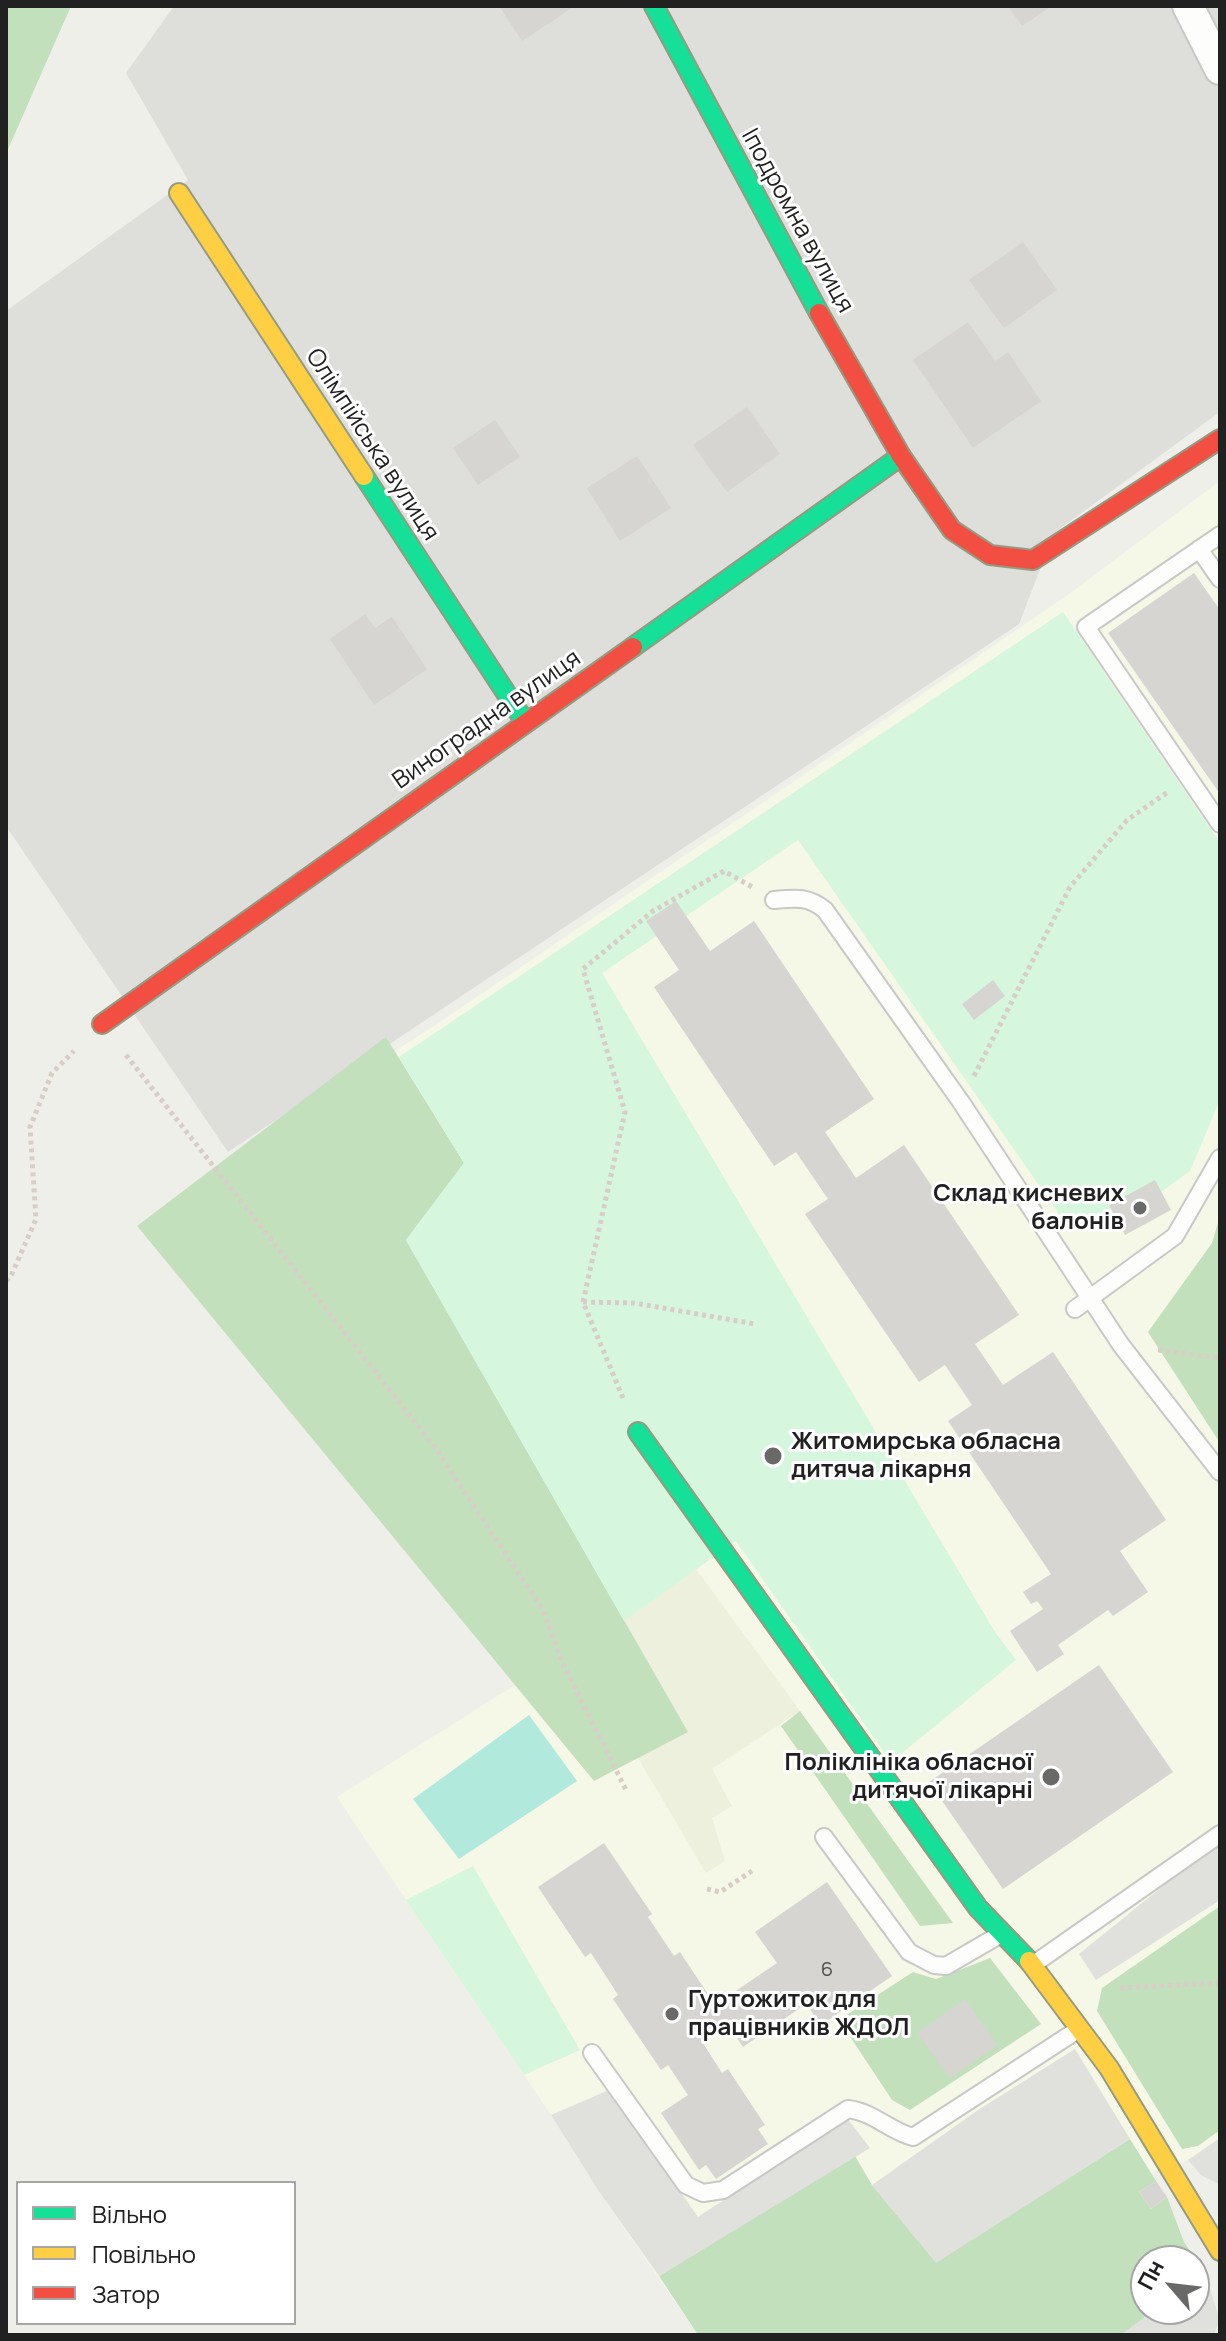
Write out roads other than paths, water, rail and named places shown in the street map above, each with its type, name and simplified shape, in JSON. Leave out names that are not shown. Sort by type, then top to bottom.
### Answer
[{"type":"street","name":"Іподромна вулиця","points":[[654,6],[780,244],[901,456],[952,530],[990,555],[1033,560],[1220,439]]},
{"type":"street","points":[[1188,6],[1220,69]]},
{"type":"street","name":"Олімпійська вулиця","points":[[179,193],[525,722]]},
{"type":"street","name":"Виноградна вулиця","points":[[102,1024],[901,456]]},
{"type":"street","points":[[638,1432],[978,1908],[1033,1965],[1079,2029],[1161,2151],[1220,2251]]},
{"type":"lane","points":[[1220,535],[1086,627],[1220,824]]},
{"type":"lane","points":[[1199,549],[1220,579]]},
{"type":"lane","points":[[774,900],[800,897],[814,900],[825,910],[961,1102],[1121,1345],[1220,1472]]},
{"type":"lane","points":[[1075,1309],[1175,1236],[1220,1158]]},
{"type":"lane","points":[[1033,1965],[1220,1834]]},
{"type":"lane","points":[[824,1837],[909,1952],[921,1960],[946,1966],[1002,1933]]},
{"type":"lane","points":[[592,2053],[686,2185],[703,2193],[723,2190],[848,2109],[864,2111],[897,2133],[913,2137],[1079,2029]]},
{"type":"place","name":"Склад кисневих балонів","points":[[1140,1208]]},
{"type":"place","name":"Житомирська обласна дитяча лікарня","points":[[773,1456]]},
{"type":"place","name":"Поліклініка обласної дитячої лікарні","points":[[1051,1777]]},
{"type":"place","name":"Гуртожиток для працiвникiв ЖДОЛ","points":[[672,2014]]}]
